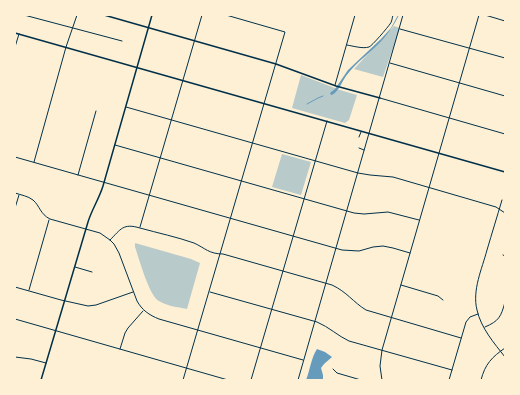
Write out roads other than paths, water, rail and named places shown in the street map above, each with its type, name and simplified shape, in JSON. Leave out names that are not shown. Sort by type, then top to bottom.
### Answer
[{"type":"street","points":[[24,15],[122,41]]},
{"type":"street","points":[[34,163],[66,47],[77,15]]},
{"type":"street","points":[[104,15],[276,64],[341,87],[505,134]]},
{"type":"street","points":[[41,380],[85,229],[91,212],[101,193],[152,15]]},
{"type":"street","points":[[140,228],[202,15]]},
{"type":"street","points":[[183,380],[285,32],[226,15]]},
{"type":"street","points":[[335,85],[355,15]]},
{"type":"street","points":[[347,45],[362,48],[369,47],[390,24],[393,15]]},
{"type":"street","points":[[298,380],[403,15]]},
{"type":"street","points":[[382,380],[380,366],[382,350],[479,15]]},
{"type":"street","points":[[485,15],[505,21]]},
{"type":"street","points":[[400,28],[505,58]]},
{"type":"street","points":[[15,32],[505,172]]},
{"type":"street","points":[[15,46],[19,34]]},
{"type":"street","points":[[390,63],[505,96]]},
{"type":"street","points":[[125,107],[358,173],[393,177],[429,187],[496,207],[505,213]]},
{"type":"street","points":[[78,175],[96,111]]},
{"type":"street","points":[[252,380],[315,161],[326,129],[327,121]]},
{"type":"street","points":[[359,137],[361,131]]},
{"type":"street","points":[[115,145],[347,211],[364,214],[388,212],[420,220]]},
{"type":"street","points":[[359,148],[365,150]]},
{"type":"street","points":[[15,158],[336,249],[355,251],[383,246],[410,253]]},
{"type":"street","points":[[15,193],[33,200],[43,214],[50,219],[100,233],[110,240],[119,253],[137,301],[144,310],[154,317],[303,360]]},
{"type":"street","points":[[15,208],[19,194]]},
{"type":"street","points":[[502,200],[476,288],[476,304],[478,314],[485,328],[505,357]]},
{"type":"street","points":[[29,290],[50,219]]},
{"type":"street","points":[[110,240],[121,229],[129,226],[188,241],[210,252],[326,283],[342,290],[356,304],[366,310],[461,338]]},
{"type":"street","points":[[74,267],[92,272]]},
{"type":"street","points":[[401,285],[438,296],[443,300]]},
{"type":"street","points":[[15,287],[88,306],[96,305],[133,292]]},
{"type":"street","points":[[209,292],[324,325],[349,341],[452,370]]},
{"type":"street","points":[[485,328],[498,320],[505,302]]},
{"type":"street","points":[[120,349],[128,328],[144,310]]},
{"type":"street","points":[[449,380],[468,319],[471,316],[478,314]]},
{"type":"street","points":[[15,319],[228,380]]},
{"type":"street","points":[[480,380],[492,358],[505,348]]},
{"type":"street","points":[[15,357],[22,357],[46,363]]},
{"type":"street","points":[[333,369],[337,373],[361,380]]},
{"type":"water","points":[[398,15],[394,24],[384,38],[350,71],[337,90],[331,95],[330,93],[335,89],[348,70],[391,28]]},
{"type":"water","points":[[317,349],[332,357],[321,368],[323,380],[306,380],[313,356]]},
{"type":"waterway","points":[[307,104],[323,96]]}]
